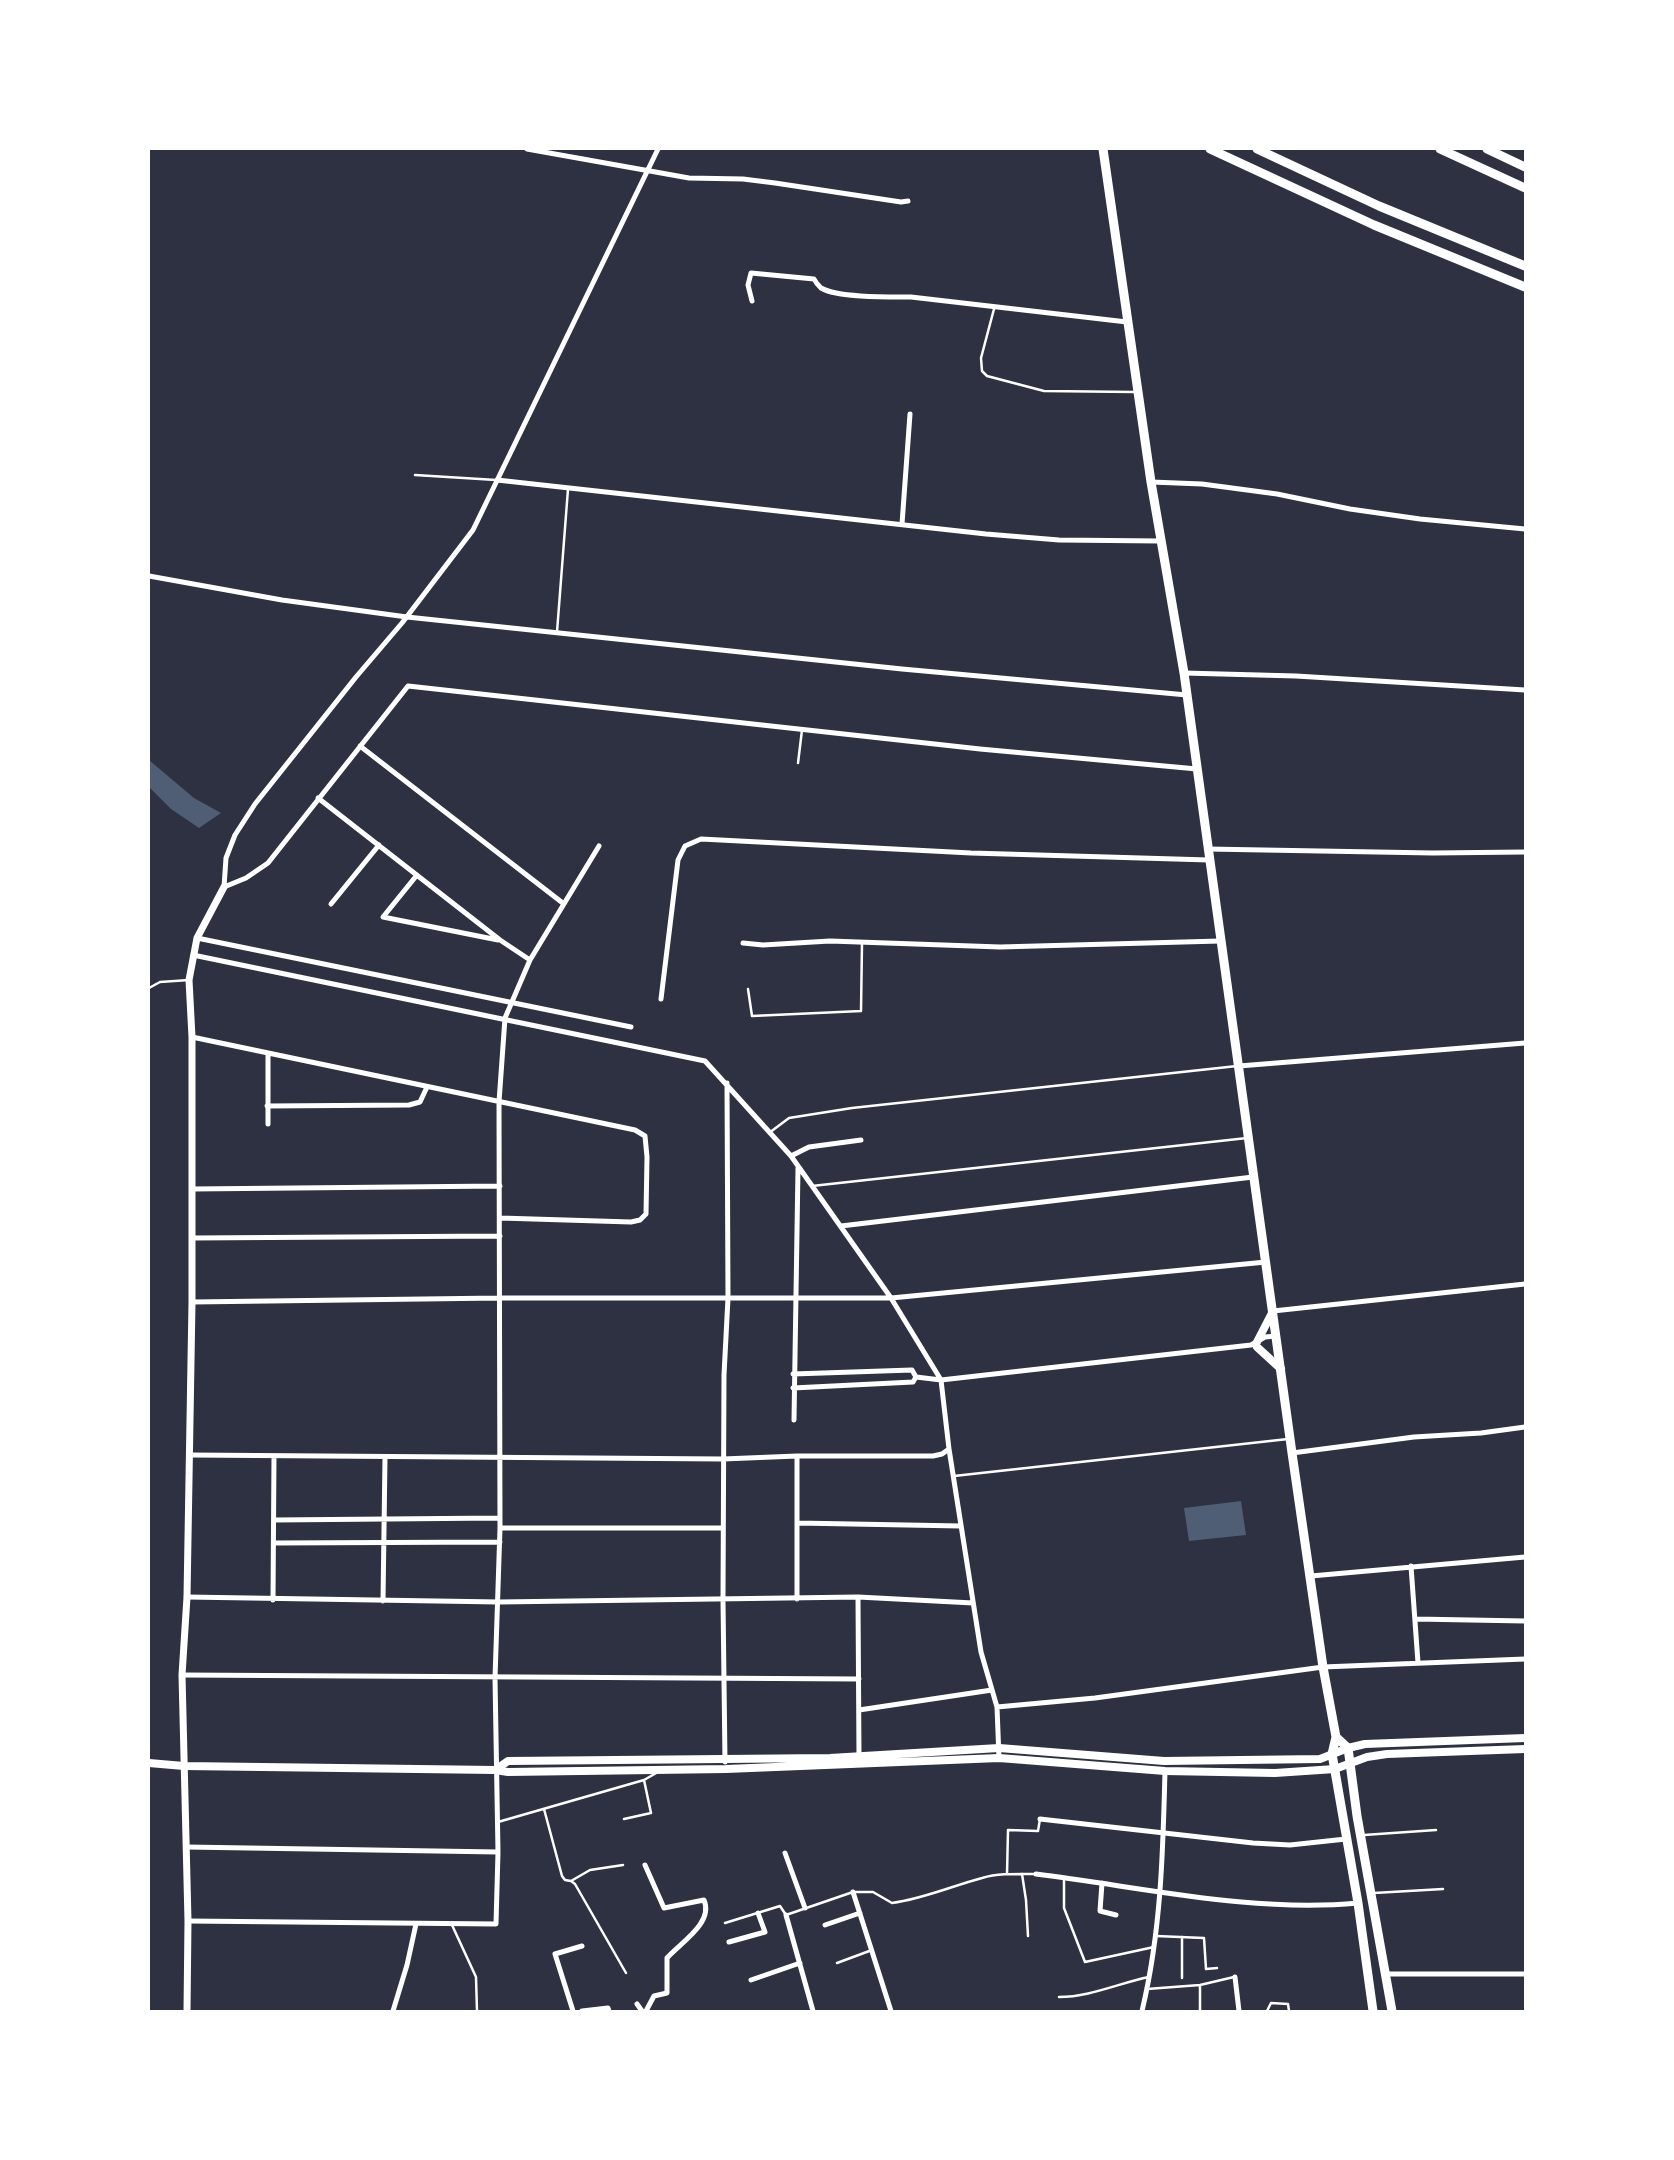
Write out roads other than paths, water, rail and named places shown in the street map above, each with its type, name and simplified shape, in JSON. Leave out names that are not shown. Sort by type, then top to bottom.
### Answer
[{"type":"main road","points":[[1103,149],[1160,541],[1184,673],[1247,1138],[1323,1667],[1336,1737],[1332,1754],[1373,2011]]},
{"type":"main road","points":[[1210,149],[1374,225],[1525,287]]},
{"type":"main road","points":[[1257,149],[1379,206],[1525,266]]},
{"type":"main road","points":[[1440,149],[1525,188]]},
{"type":"main road","points":[[1487,149],[1525,167]]},
{"type":"main road","points":[[1273,1311],[1255,1345],[1282,1371]]},
{"type":"main road","points":[[1336,1737],[1348,1748],[1392,2011]]},
{"type":"main road","points":[[149,1763],[184,1766],[508,1772],[726,1769],[999,1748],[1164,1761],[1320,1759],[1348,1748],[1377,1743],[1525,1738]]},
{"type":"main road","points":[[495,1770],[508,1761],[999,1758],[1165,1771],[1275,1773],[1335,1769],[1367,1757],[1387,1754],[1525,1749]]},
{"type":"street","points":[[527,149],[689,178],[743,179],[908,201]]},
{"type":"street","points":[[187,2011],[183,1675],[187,1597],[192,1302],[192,1037],[189,979],[197,938],[224,887],[226,858],[235,835],[255,804],[407,617],[473,530],[658,149]]},
{"type":"street","points":[[752,301],[748,285],[751,273],[814,279],[820,287],[838,292],[911,297],[1127,322]]},
{"type":"street","points":[[902,524],[910,414]]},
{"type":"street","points":[[497,480],[986,534],[1059,540],[1160,541]]},
{"type":"street","points":[[1151,482],[1239,489],[1408,517],[1525,529]]},
{"type":"street","points":[[149,576],[282,600],[407,617],[1186,695]]},
{"type":"street","points":[[1184,673],[1296,676],[1525,690]]},
{"type":"street","points":[[224,887],[246,878],[268,863],[408,686],[802,730],[1197,769]]},
{"type":"street","points":[[360,746],[564,904]]},
{"type":"street","points":[[318,798],[500,940],[530,960]]},
{"type":"street","points":[[661,999],[678,860],[685,846],[701,839],[971,853],[1209,860]]},
{"type":"street","points":[[331,904],[379,845]]},
{"type":"street","points":[[188,1921],[496,1924],[498,1822],[495,1678],[500,1542],[499,1102],[505,1018],[530,960],[600,846]]},
{"type":"street","points":[[1208,849],[1525,852]]},
{"type":"street","points":[[417,875],[383,917],[500,940]]},
{"type":"street","points":[[197,938],[631,1027]]},
{"type":"street","points":[[743,943],[763,945],[830,941],[1000,947],[1220,941]]},
{"type":"street","points":[[193,955],[705,1061],[791,1156],[891,1298],[941,1380],[981,1652],[997,1707],[999,1758]]},
{"type":"street","points":[[192,1037],[641,1132],[645,1136],[646,1214],[640,1220],[631,1222],[500,1218]]},
{"type":"street","points":[[1237,1066],[1525,1043]]},
{"type":"street","points":[[268,1053],[268,1125]]},
{"type":"street","points":[[726,1769],[723,1459],[728,1298],[727,1083]]},
{"type":"street","points":[[267,1106],[409,1105],[420,1102],[427,1087]]},
{"type":"street","points":[[791,1156],[809,1147],[861,1140]]},
{"type":"street","points":[[794,1420],[798,1167]]},
{"type":"street","points":[[841,1226],[1253,1177]]},
{"type":"street","points":[[192,1189],[500,1186]]},
{"type":"street","points":[[192,1238],[500,1236]]},
{"type":"street","points":[[192,1302],[500,1298],[891,1298],[1266,1262]]},
{"type":"street","points":[[1273,1311],[1525,1284]]},
{"type":"street","points":[[916,1377],[941,1380],[1255,1345],[1265,1337],[1277,1335]]},
{"type":"street","points":[[1255,1345],[1262,1349],[1278,1347]]},
{"type":"street","points":[[793,1374],[912,1370],[916,1377]]},
{"type":"street","points":[[793,1388],[912,1382],[916,1377]]},
{"type":"street","points":[[1292,1453],[1414,1437],[1525,1427]]},
{"type":"street","points":[[190,1455],[723,1459],[933,1456],[942,1454],[949,1448]]},
{"type":"street","points":[[797,1456],[797,1599]]},
{"type":"street","points":[[273,1600],[274,1457]]},
{"type":"street","points":[[383,1601],[385,1458]]},
{"type":"street","points":[[274,1520],[500,1518]]},
{"type":"street","points":[[797,1523],[961,1526]]},
{"type":"street","points":[[500,1528],[723,1528]]},
{"type":"street","points":[[274,1543],[500,1542]]},
{"type":"street","points":[[1311,1576],[1525,1557]]},
{"type":"street","points":[[1411,1566],[1418,1663]]},
{"type":"street","points":[[187,1597],[499,1602],[858,1597],[973,1603]]},
{"type":"street","points":[[858,1597],[859,1760]]},
{"type":"street","points":[[1415,1619],[1525,1621]]},
{"type":"street","points":[[997,1707],[1107,1696],[1323,1667],[1525,1659]]},
{"type":"street","points":[[183,1675],[859,1679]]},
{"type":"street","points":[[859,1710],[992,1689]]},
{"type":"street","points":[[1142,2011],[1156,1936],[1161,1890],[1165,1832],[1164,1761]]},
{"type":"street","points":[[1040,1819],[1290,1845],[1346,1839]]},
{"type":"street","points":[[186,1847],[498,1852]]},
{"type":"street","points":[[785,1853],[805,1908]]},
{"type":"street","points":[[637,2004],[644,2011],[654,1996],[667,1993],[667,1958],[693,1932],[705,1917],[708,1907],[704,1900],[664,1908],[645,1865]]},
{"type":"street","points":[[1036,1874],[1263,1905],[1327,1906],[1357,1903]]},
{"type":"street","points":[[1102,1883],[1100,1911],[1116,1915]]},
{"type":"street","points":[[853,1892],[891,2011]]},
{"type":"street","points":[[730,1942],[765,1932],[758,1913]]},
{"type":"street","points":[[825,1925],[860,1913]]},
{"type":"street","points":[[786,1915],[813,2011]]},
{"type":"street","points":[[393,2011],[416,1924]]},
{"type":"street","points":[[573,2011],[555,1954],[582,1946]]},
{"type":"street","points":[[751,1980],[800,1963]]},
{"type":"street","points":[[1385,1974],[1525,1974]]},
{"type":"street","points":[[1235,1976],[1238,2011]]},
{"type":"street","points":[[582,2011],[608,2008],[609,2011]]},
{"type":"lane","points":[[995,308],[981,358],[982,371],[987,376],[1044,391],[1138,392]]},
{"type":"lane","points":[[415,475],[497,480]]},
{"type":"lane","points":[[557,632],[568,489]]},
{"type":"lane","points":[[798,762],[802,730]]},
{"type":"lane","points":[[748,989],[752,1016],[860,1011],[862,943]]},
{"type":"lane","points":[[149,988],[160,982],[189,979]]},
{"type":"lane","points":[[768,1133],[789,1118],[852,1108],[1237,1066]]},
{"type":"lane","points":[[812,1186],[1247,1138]]},
{"type":"lane","points":[[953,1476],[1292,1438]]},
{"type":"lane","points":[[498,1822],[644,1780],[663,1770]]},
{"type":"lane","points":[[624,1819],[652,1814],[644,1780]]},
{"type":"lane","points":[[544,1809],[562,1876],[575,1884],[626,1973]]},
{"type":"lane","points":[[1007,1874],[1008,1830],[1038,1831],[1040,1819]]},
{"type":"lane","points":[[1361,1836],[1436,1830]]},
{"type":"lane","points":[[571,1881],[590,1870],[623,1865]]},
{"type":"lane","points":[[726,1923],[780,1906],[786,1915],[853,1892],[873,1892],[892,1903],[903,1902],[982,1878],[1007,1874],[1036,1874]]},
{"type":"lane","points":[[1022,1874],[1028,1936]]},
{"type":"lane","points":[[1064,1878],[1064,1908],[1084,1962],[1154,1947]]},
{"type":"lane","points":[[1371,1893],[1443,1889]]},
{"type":"lane","points":[[451,1924],[476,1977],[477,2011]]},
{"type":"lane","points":[[1156,1936],[1204,1938],[1206,1969],[1217,1968]]},
{"type":"lane","points":[[1182,1937],[1182,1978]]},
{"type":"lane","points":[[837,1963],[872,1950]]},
{"type":"lane","points":[[1147,1989],[1200,1985],[1235,1976]]},
{"type":"lane","points":[[1059,1997],[1079,1997],[1149,1978]]},
{"type":"lane","points":[[1200,1985],[1200,2011]]},
{"type":"lane","points":[[1268,2011],[1271,2003],[1288,2004],[1289,2011]]},
{"type":"water","points":[[149,760],[194,798],[221,813],[199,828],[171,809],[149,787]]},
{"type":"water","points":[[1241,1501],[1246,1535],[1189,1541],[1184,1508]]}]
